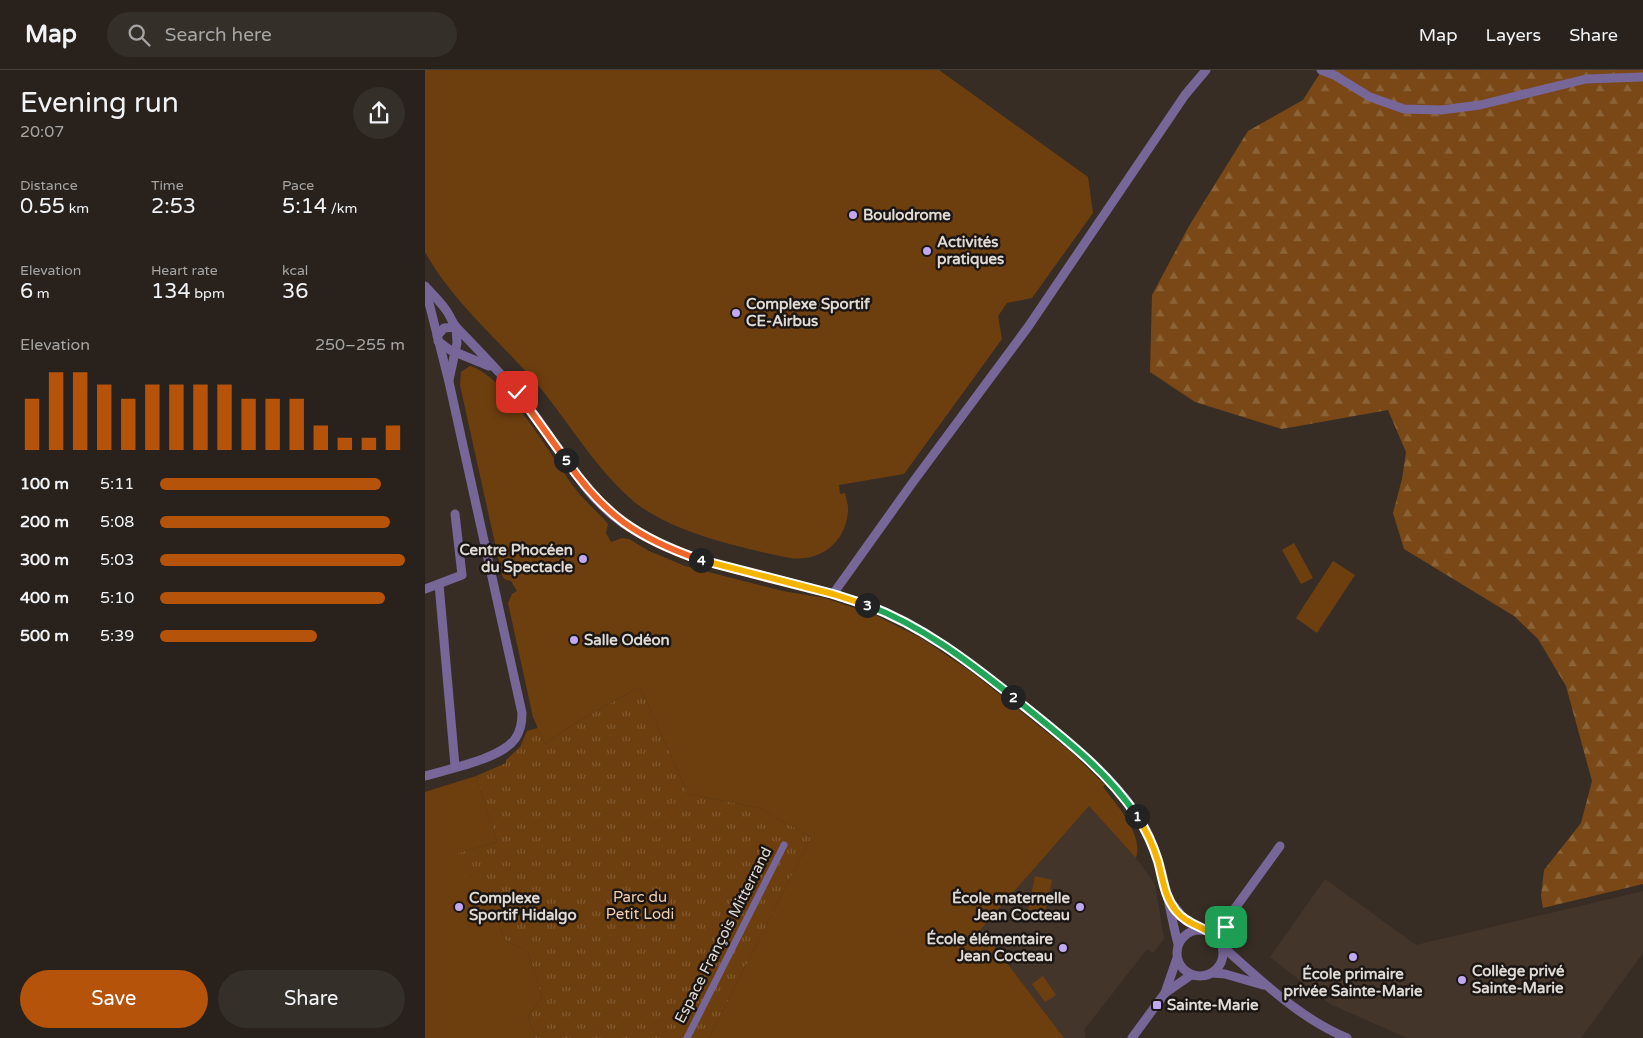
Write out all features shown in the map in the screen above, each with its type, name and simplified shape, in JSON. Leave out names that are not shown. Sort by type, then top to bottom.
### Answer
[{"type":"street","points":[[833,594],[1028,327],[1185,95],[1206,70]]},
{"type":"street","points":[[1321,70],[1334,75],[1387,104],[1404,109],[1441,110],[1480,104],[1586,79],[1643,77]]},
{"type":"street","points":[[425,287],[445,309],[456,327],[531,410],[569,465],[610,514],[673,551],[708,563],[833,594],[881,610],[935,638],[1006,692],[1095,767],[1114,786],[1145,827],[1158,862],[1178,944],[1177,958],[1165,993],[1132,1038]]},
{"type":"street","points":[[425,287],[449,382],[522,713],[520,730],[511,744],[498,753],[425,776]]},
{"type":"street","points":[[437,338],[444,328],[456,327]]},
{"type":"street","points":[[449,382],[455,352],[456,327]]},
{"type":"street","points":[[437,338],[455,352],[493,368]]},
{"type":"street","points":[[425,589],[462,575],[455,514]]},
{"type":"street","points":[[439,584],[455,766]]},
{"type":"street","name":"Espace François Mitterrand","points":[[687,1038],[784,845]]},
{"type":"street","points":[[1213,973],[1222,962],[1221,944],[1233,911],[1280,846]]},
{"type":"street","points":[[1165,892],[1176,911],[1205,930],[1265,986],[1298,1010],[1347,1038]]},
{"type":"street","points":[[1178,944],[1187,934],[1205,930],[1233,911]]},
{"type":"street","points":[[1177,958],[1184,971],[1191,975],[1198,977],[1213,973],[1225,974],[1265,986]]},
{"type":"street","points":[[1165,993],[1191,975]]},
{"type":"shaded area","name":"École maternelle Jean Cocteau","points":[[1089,806],[1136,858],[1155,884],[1164,939],[1153,953],[1147,949],[1084,1030],[1085,1038],[1064,1038],[981,929]]},
{"type":"shaded area","name":"Collège privé Sainte-Marie","points":[[1325,879],[1416,945],[1643,891],[1643,953],[1581,1038],[1407,1038],[1330,1004],[1270,957]]},
{"type":"green space","name":"Complexe Sportif CE-Airbus","points":[[425,70],[939,70],[1088,177],[1093,213],[1032,298],[1007,303],[998,316],[1002,339],[904,474],[839,485],[840,494],[845,493],[848,505],[846,523],[836,542],[820,554],[811,557],[790,558],[771,554],[728,544],[685,530],[646,511],[631,499],[603,470],[543,391],[447,286],[425,252]]},
{"type":"green space","points":[[1322,70],[1643,70],[1643,884],[1543,908],[1541,896],[1544,870],[1581,823],[1592,781],[1566,686],[1538,639],[1514,616],[1404,549],[1393,513],[1402,479],[1406,452],[1388,410],[1282,429],[1195,402],[1150,372],[1152,295],[1189,226],[1248,131],[1303,100]]},
{"type":"green space","points":[[470,366],[484,373],[513,401],[564,474],[608,524],[606,533],[611,542],[622,538],[629,539],[649,551],[685,566],[783,591],[824,598],[873,614],[921,638],[973,673],[1070,751],[1105,785],[1103,787],[1133,830],[1137,849],[1136,858],[1089,806],[981,929],[1064,1038],[709,1038],[811,837],[760,808],[688,794],[640,687],[578,721],[545,744],[533,717],[508,603],[512,594],[517,591],[511,581],[504,579],[502,575],[460,385],[461,372]]},
{"type":"green space","points":[[1294,543],[1313,578],[1301,584],[1282,550]]},
{"type":"green space","points":[[1333,561],[1355,575],[1317,633],[1296,618]]},
{"type":"green space","name":"Parc du Petit Lodi","points":[[640,687],[688,794],[760,808],[811,837],[709,1038],[535,1038],[528,1017],[542,997],[528,952],[504,939],[481,872],[465,876],[458,853],[497,842],[476,776],[506,763],[506,760],[520,747],[527,731],[538,728],[545,744],[578,721]]},
{"type":"green space","name":"Complexe Sportif Hidalgo","points":[[476,776],[497,842],[458,853],[481,871],[504,939],[528,952],[542,997],[528,1017],[535,1038],[425,1038],[425,792]]},
{"type":"green space","points":[[1035,876],[1052,880],[1045,913],[1028,910]]},
{"type":"green space","points":[[1043,976],[1056,995],[1045,1002],[1032,984]]},
{"type":"place","name":"Boulodrome","points":[[853,215]]},
{"type":"place","name":"Activités pratiques","points":[[927,251]]},
{"type":"place","name":"Complexe Sportif CE-Airbus","points":[[736,313]]},
{"type":"place","name":"Centre Phocéen du Spectacle","points":[[583,559]]},
{"type":"place","name":"Salle Odéon","points":[[574,640]]},
{"type":"place","name":"Complexe Sportif Hidalgo","points":[[459,907]]},
{"type":"place","name":"École maternelle Jean Cocteau","points":[[1080,907]]},
{"type":"place","name":"École élémentaire Jean Cocteau","points":[[1063,948]]},
{"type":"place","name":"École primaire privée Sainte-Marie","points":[[1353,957]]},
{"type":"place","name":"Collège privé Sainte-Marie","points":[[1462,980]]},
{"type":"place","name":"Sainte-Marie","points":[[1157,1005]]},
{"type":"route","points":[[517,392],[569,465],[596,499],[610,514],[650,540],[673,551],[708,563],[854,600],[905,621],[935,638],[1064,739],[1114,786],[1145,827],[1158,862],[1165,892],[1176,911],[1186,921],[1201,930],[1209,931],[1220,940],[1226,927]]}]
